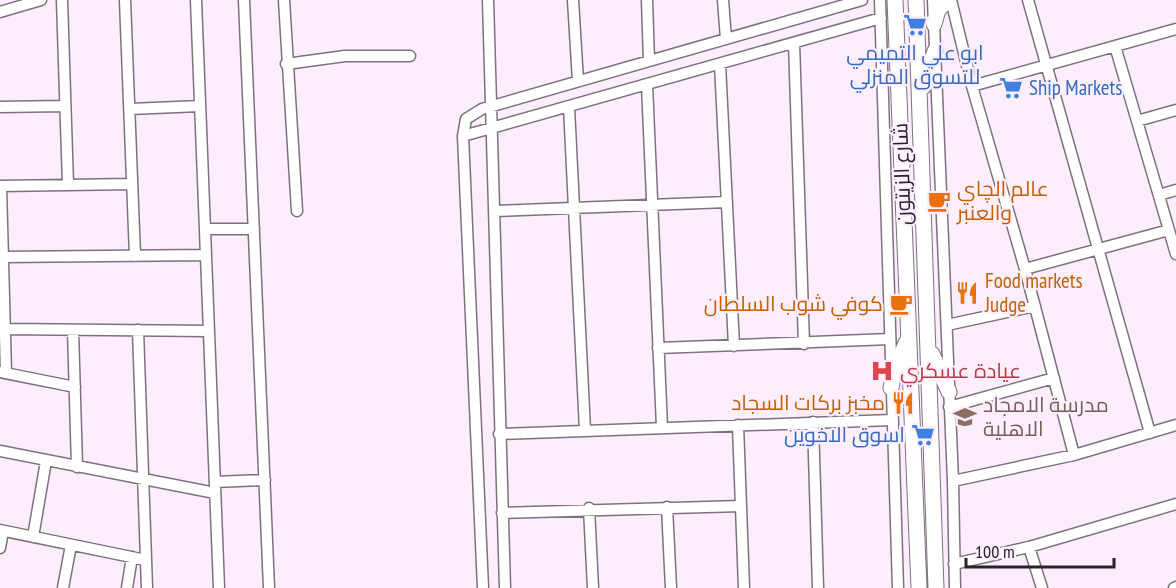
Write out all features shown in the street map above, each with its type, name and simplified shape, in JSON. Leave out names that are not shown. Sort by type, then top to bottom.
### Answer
[{"type":"main road","name":"شارع الزيتون","points":[[895,0],[891,87],[905,220],[909,322]]},
{"type":"main road","name":"شارع الزيتون","points":[[916,0],[926,220],[936,588]]},
{"type":"main road","points":[[934,24],[938,10],[950,0]]},
{"type":"main road","points":[[920,105],[935,51]]},
{"type":"main road","points":[[905,220],[913,226],[926,220]]},
{"type":"main road","points":[[906,262],[918,254],[926,259]]},
{"type":"main road","points":[[891,388],[894,372],[906,342],[909,322]]},
{"type":"main road","points":[[909,322],[919,588]]},
{"type":"main road","points":[[929,345],[949,400]]},
{"type":"street","points":[[0,12],[41,0]]},
{"type":"street","points":[[62,0],[68,185]]},
{"type":"street","points":[[125,0],[135,256]]},
{"type":"street","points":[[196,0],[219,588]]},
{"type":"street","points":[[244,0],[269,588]]},
{"type":"street","points":[[284,0],[286,64],[297,211]]},
{"type":"street","points":[[488,0],[494,129],[499,434],[506,588]]},
{"type":"street","points":[[573,0],[578,81]]},
{"type":"street","points":[[647,0],[649,61]]},
{"type":"street","points":[[723,0],[726,39]]},
{"type":"street","points":[[483,588],[463,136],[466,119],[475,111],[862,0]]},
{"type":"street","points":[[880,0],[891,87],[890,339],[898,588]]},
{"type":"street","points":[[933,0],[953,481],[955,588]]},
{"type":"street","points":[[950,0],[1074,455]]},
{"type":"street","points":[[1028,0],[1045,67],[1150,433]]},
{"type":"street","points":[[463,136],[881,18]]},
{"type":"street","points":[[972,86],[1176,29]]},
{"type":"street","points":[[794,43],[804,344]]},
{"type":"street","points":[[1115,46],[1176,254]]},
{"type":"street","points":[[286,64],[345,56],[410,56]]},
{"type":"street","points":[[720,64],[734,346]]},
{"type":"street","points":[[647,85],[662,427]]},
{"type":"street","points":[[0,107],[65,106]]},
{"type":"street","points":[[130,109],[200,106]]},
{"type":"street","points":[[569,107],[585,430]]},
{"type":"street","points":[[1137,121],[1176,110]]},
{"type":"street","points":[[75,387],[3,373],[3,257],[0,186],[132,184]]},
{"type":"street","points":[[1159,195],[1176,190]]},
{"type":"street","points":[[494,211],[727,202]]},
{"type":"street","points":[[205,229],[254,230]]},
{"type":"street","points":[[1025,269],[1169,230]]},
{"type":"street","points":[[3,257],[206,255]]},
{"type":"street","points":[[947,325],[1035,306]]},
{"type":"street","points":[[4,329],[209,331]]},
{"type":"street","points":[[73,330],[77,467]]},
{"type":"street","points":[[138,330],[147,588]]},
{"type":"street","points":[[658,348],[890,339]]},
{"type":"street","points":[[949,400],[1054,378]]},
{"type":"street","points":[[499,434],[892,420]]},
{"type":"street","points":[[813,422],[818,588]]},
{"type":"street","points":[[738,425],[744,588]]},
{"type":"street","points":[[953,481],[1074,455],[1176,425]]},
{"type":"street","points":[[0,452],[143,479],[215,488],[265,480]]},
{"type":"street","points":[[33,537],[46,461]]},
{"type":"street","points":[[954,564],[1029,547],[1176,504]]},
{"type":"street","points":[[502,513],[589,508],[741,506]]},
{"type":"street","points":[[667,507],[671,588]]},
{"type":"street","points":[[589,508],[593,588]]},
{"type":"street","points":[[0,548],[2,530],[146,560]]},
{"type":"street","points":[[63,588],[71,545]]},
{"type":"street","points":[[1029,547],[1042,588]]},
{"type":"street","points":[[127,588],[132,557]]},
{"type":"place","name":"ابو علي التميمي للتسوق المنزلي","points":[[915,25]]},
{"type":"place","name":"Ship Markets","points":[[1011,88]]},
{"type":"place","name":"عالم الچاي والعنبر","points":[[939,201]]},
{"type":"place","name":"Food markets Judge","points":[[967,293]]},
{"type":"place","name":"كوفي شوب السلطان","points":[[901,304]]},
{"type":"place","name":"عيادة عسكري","points":[[882,371]]},
{"type":"place","name":"مخبز بركات السجاد","points":[[903,403]]},
{"type":"place","name":"مدرسة الامجاد الاهلية","points":[[965,417]]},
{"type":"place","name":"اسوق الاخوين","points":[[923,435]]}]
